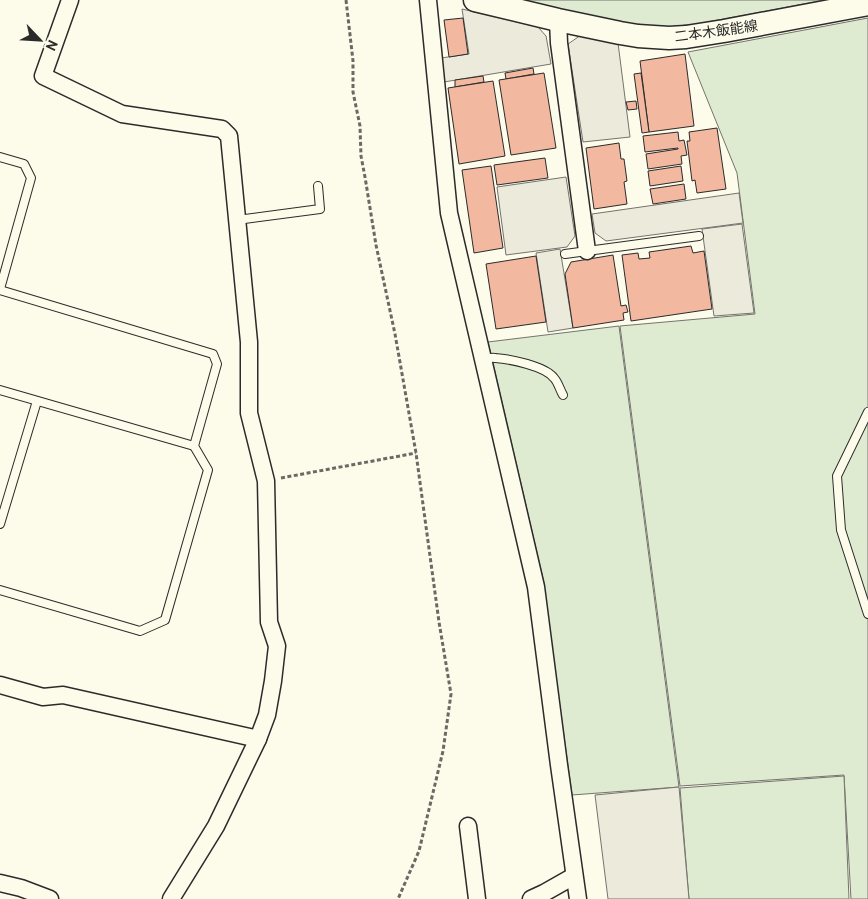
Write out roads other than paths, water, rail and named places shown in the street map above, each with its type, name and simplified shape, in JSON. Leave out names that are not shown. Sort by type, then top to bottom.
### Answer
[{"type":"main road","name":"二本木飯能線","points":[[475,0],[558,20],[638,36],[670,38],[724,31],[868,4]]},
{"type":"street","points":[[70,0],[43,76],[122,114],[222,129],[229,136],[249,342],[249,413],[266,481],[268,622],[277,646],[267,715],[258,740],[216,826],[171,899]]},
{"type":"street","points":[[428,0],[449,213],[536,587],[578,899]]},
{"type":"street","points":[[558,20],[559,43],[587,251]]},
{"type":"street","points":[[0,685],[43,697],[62,695],[258,740]]},
{"type":"street","points":[[468,826],[477,899]]},
{"type":"street","points":[[531,899],[574,876]]},
{"type":"street","points":[[0,883],[21,888],[50,899]]},
{"type":"lane","points":[[0,157],[24,164],[31,178],[0,290],[214,354],[217,364],[194,446]]},
{"type":"lane","points":[[237,220],[320,209],[318,186]]},
{"type":"lane","points":[[565,254],[699,236]]},
{"type":"lane","points":[[484,360],[493,357],[541,369],[554,376],[563,395]]},
{"type":"lane","points":[[0,390],[194,446],[208,470],[165,620],[140,631],[0,590]]},
{"type":"lane","points":[[0,524],[37,401]]},
{"type":"lane","points":[[868,412],[837,476],[842,530],[868,614]]}]
